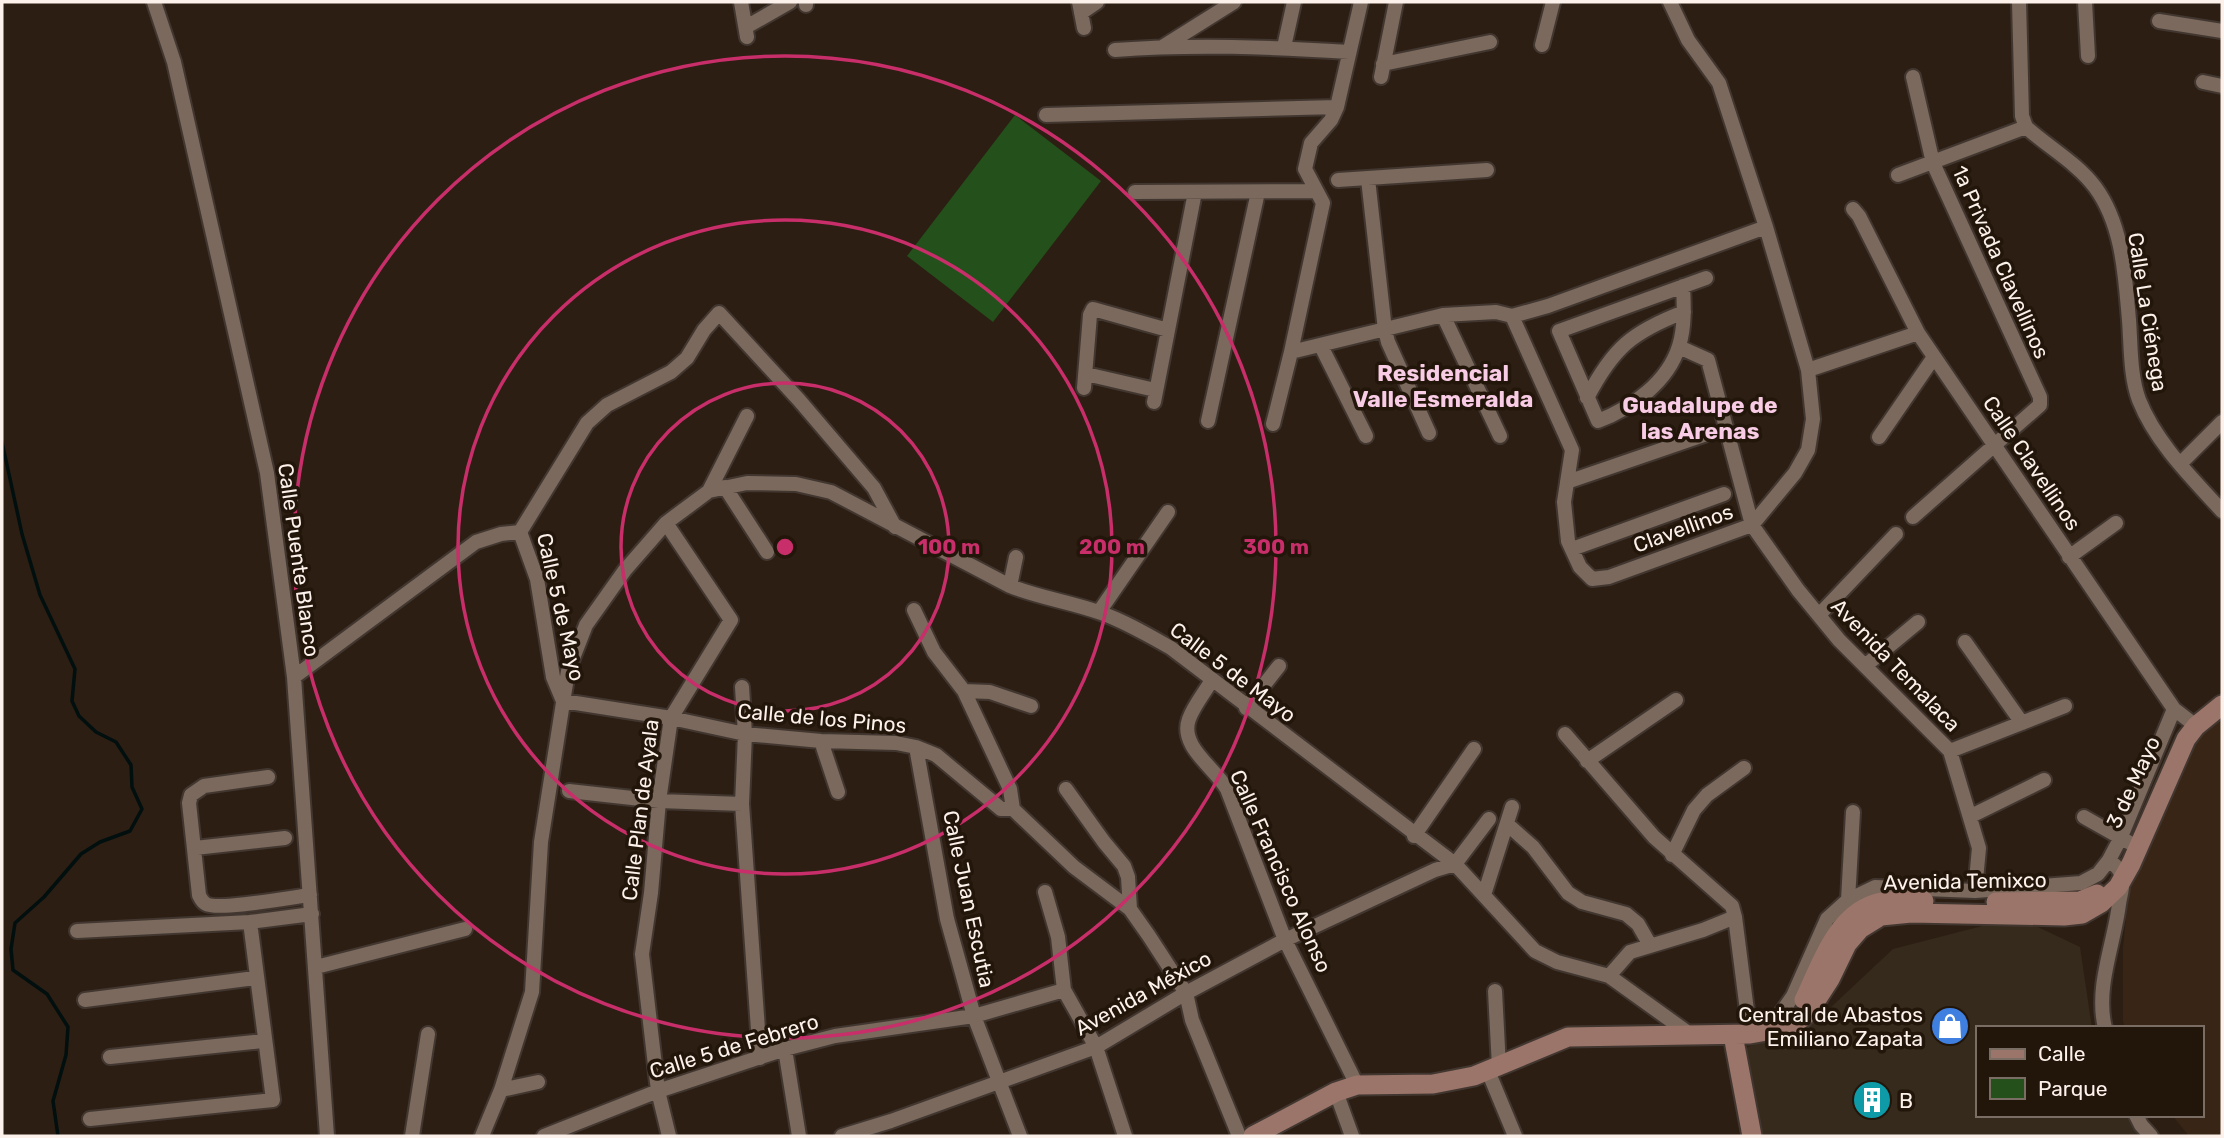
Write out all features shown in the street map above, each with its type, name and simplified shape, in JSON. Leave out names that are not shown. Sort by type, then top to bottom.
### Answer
[{"type":"main road","name":"3 de Mayo","points":[[2094,897],[2105,887],[2117,869],[2125,841],[2186,719],[2222,695]]},
{"type":"main road","points":[[1253,1136],[1336,1092],[1357,1085],[1433,1084],[1474,1076],[1568,1037],[1692,1036],[1758,1032],[1797,1022],[1808,1013],[1830,979],[1847,944],[1860,929],[1881,916],[1911,913],[2064,916],[2082,914],[2101,903],[2118,887],[2117,869],[2186,739],[2186,719],[2222,705]]},
{"type":"main road","name":"Avenida Temixco","points":[[1758,1032],[1801,1005],[1834,937],[1856,914],[1874,904],[1892,901],[2050,902],[2080,901],[2094,897]]},
{"type":"main road","points":[[1752,1136],[1758,1032]]},
{"type":"street","name":"Calle Puente Blanco","points":[[154,2],[174,62],[267,473],[294,677],[327,1136]]},
{"type":"street","points":[[741,2],[747,32],[790,2]]},
{"type":"street","points":[[1084,28],[1080,7],[1097,2]]},
{"type":"street","points":[[1164,46],[1234,2]]},
{"type":"street","points":[[1284,47],[1294,2]]},
{"type":"street","points":[[1273,424],[1323,203],[1305,169],[1311,143],[1331,120],[1337,107],[1361,2]]},
{"type":"street","points":[[1396,2],[1382,71],[1490,42]]},
{"type":"street","points":[[1542,45],[1553,2]]},
{"type":"street","name":"Clavellinos","points":[[1512,316],[1572,450],[1564,502],[1568,541],[1580,567],[1592,579],[1609,578],[1752,525],[1795,472],[1808,450],[1813,419],[1808,370],[1766,227],[1718,83],[1688,40],[1670,2]]},
{"type":"street","points":[[1898,175],[2026,127],[2022,116],[2019,2]]},
{"type":"street","points":[[2085,2],[2088,56]]},
{"type":"street","points":[[2159,21],[2222,31]]},
{"type":"street","points":[[1115,50],[1164,46],[1284,47],[1349,52]]},
{"type":"street","name":"1a Privada Clavellinos","points":[[1913,77],[1933,163],[2040,397],[2040,405],[2035,412],[1913,517]]},
{"type":"street","points":[[2203,82],[2222,86]]},
{"type":"street","points":[[1046,116],[1337,107]]},
{"type":"street","name":"Calle La Ciénega","points":[[2026,127],[2081,172],[2095,187],[2106,206],[2123,259],[2138,399],[2163,442],[2222,511]]},
{"type":"street","points":[[1338,180],[1488,170]]},
{"type":"street","points":[[1368,179],[1385,330],[1429,433]]},
{"type":"street","points":[[1135,192],[1315,191]]},
{"type":"street","points":[[1168,330],[1093,309],[1090,315],[1085,381],[1154,396],[1168,330],[1195,192]]},
{"type":"street","points":[[1208,421],[1258,192]]},
{"type":"street","name":"Calle Clavellinos","points":[[1853,209],[1918,333],[2069,557],[2186,719]]},
{"type":"street","points":[[1291,352],[1443,315],[1496,312],[1512,316],[1548,306],[1766,227]]},
{"type":"street","points":[[1683,286],[1684,312],[1679,346],[1662,378],[1637,401],[1598,421],[1559,331],[1683,286],[1706,278]]},
{"type":"street","points":[[1587,398],[1603,367],[1630,338],[1651,324],[1684,312]]},
{"type":"street","name":"Calle 5 de Mayo","points":[[563,701],[553,677],[537,579],[520,532],[587,423],[607,405],[671,372],[687,358],[704,330],[719,313],[874,488],[895,527]]},
{"type":"street","points":[[1443,315],[1500,436]]},
{"type":"street","points":[[1808,370],[1918,333]]},
{"type":"street","points":[[1321,346],[1366,436]]},
{"type":"street","points":[[1679,346],[1708,359],[1752,525]]},
{"type":"street","points":[[1879,437],[1934,357]]},
{"type":"street","points":[[709,491],[747,416]]},
{"type":"street","points":[[2180,464],[2222,422]]},
{"type":"street","points":[[1567,482],[1704,435]]},
{"type":"street","name":"Calle 5 de Mayo","points":[[482,1136],[501,1090],[532,992],[541,842],[568,671],[586,625],[625,570],[666,523],[709,491],[747,482],[796,484],[831,492],[1010,586],[1099,612],[1140,630],[1171,648],[1455,864],[1535,951],[1557,962],[1609,976],[1692,1036]]},
{"type":"street","points":[[725,487],[767,552]]},
{"type":"street","points":[[1572,549],[1724,494]]},
{"type":"street","points":[[1099,612],[1168,512]]},
{"type":"street","name":"Calle Plan de Ayala","points":[[666,523],[731,620],[671,718],[659,801],[642,954],[658,1091],[669,1136]]},
{"type":"street","points":[[2069,557],[2116,523]]},
{"type":"street","name":"Avenida Temalaca","points":[[1752,525],[1819,615],[1865,666],[1950,751],[1979,848],[1975,891]]},
{"type":"street","points":[[294,677],[477,542],[501,534],[520,532]]},
{"type":"street","points":[[1819,615],[1896,534]]},
{"type":"street","points":[[1010,586],[1016,557]]},
{"type":"street","points":[[914,610],[934,652],[964,691],[1010,789],[1013,809]]},
{"type":"street","points":[[1865,666],[1918,622]]},
{"type":"street","points":[[1965,642],[2022,723]]},
{"type":"street","points":[[1247,708],[1279,666]]},
{"type":"street","name":"Calle Francisco Alonso","points":[[1212,680],[1190,718],[1186,731],[1190,743],[1220,776],[1227,789],[1285,940],[1357,1085]]},
{"type":"street","points":[[742,687],[745,734],[742,804],[760,1058]]},
{"type":"street","points":[[964,691],[990,692],[1031,706]]},
{"type":"street","points":[[1587,761],[1676,700]]},
{"type":"street","name":"Calle de los Pinos","points":[[563,701],[671,718],[745,734],[821,741],[896,743],[936,755],[1001,809],[1013,809],[1074,867],[1130,909],[1186,993],[1192,1020],[1239,1136]]},
{"type":"street","points":[[1950,751],[2065,706]]},
{"type":"street","points":[[1565,734],[1654,837],[1732,906],[1758,1032]]},
{"type":"street","points":[[821,741],[838,792]]},
{"type":"street","name":"Calle Juan Escutia","points":[[916,747],[947,919],[974,1016],[1020,1136]]},
{"type":"street","points":[[1415,836],[1474,749]]},
{"type":"street","points":[[1672,855],[1694,810],[1707,795],[1744,768]]},
{"type":"street","points":[[268,777],[204,786],[191,795],[189,803],[199,895],[207,904],[248,903],[310,895]]},
{"type":"street","points":[[1971,816],[2044,780]]},
{"type":"street","points":[[1066,789],[1124,866],[1128,877],[1130,909]]},
{"type":"street","points":[[569,791],[659,801],[742,804]]},
{"type":"street","points":[[1484,895],[1512,807]]},
{"type":"street","points":[[1848,900],[1853,812]]},
{"type":"street","points":[[2084,817],[2125,841]]},
{"type":"street","points":[[1455,864],[1489,819]]},
{"type":"street","points":[[1507,824],[1533,847],[1569,892],[1582,902],[1626,914],[1638,924],[1650,945]]},
{"type":"street","points":[[195,848],[285,838]]},
{"type":"street","name":"Avenida México","points":[[842,1136],[1096,1047],[1186,993],[1285,940],[1435,870],[1455,864]]},
{"type":"street","points":[[1758,1032],[1793,996],[1827,919],[1848,900],[1875,887],[1975,891],[2081,883],[2098,874],[2117,869],[2116,927],[2103,977],[2102,1015],[2105,1026]]},
{"type":"street","points":[[1045,892],[1058,937],[1064,990],[1096,1047],[1125,1136]]},
{"type":"street","points":[[78,931],[250,922],[312,914]]},
{"type":"street","points":[[1609,976],[1630,952],[1703,930],[1735,917]]},
{"type":"street","points":[[90,1119],[273,1100],[263,1041],[250,922]]},
{"type":"street","points":[[316,967],[465,929]]},
{"type":"street","points":[[85,1000],[255,978]]},
{"type":"street","name":"Calle 5 de Febrero","points":[[544,1136],[658,1091],[785,1049],[835,1036],[974,1016],[1064,990]]},
{"type":"street","points":[[1495,991],[1494,1069],[1515,1136]]},
{"type":"street","points":[[412,1136],[428,1034]]},
{"type":"street","points":[[110,1057],[263,1041]]},
{"type":"street","points":[[785,1049],[799,1136]]},
{"type":"street","points":[[501,1090],[538,1082]]},
{"type":"street","points":[[1336,1092],[1352,1136]]},
{"type":"street","points":[[2137,1117],[2151,1136]]},
{"type":"shaded area","points":[[2222,714],[2222,1136],[2189,1136],[2174,1117],[2203,1117],[2203,1026],[2124,1026],[2123,1021],[2123,947],[2130,878],[2201,728]]},
{"type":"shaded area","name":"Central de Abastos Emiliano Zapata","points":[[2017,917],[2080,947],[2092,1026],[1976,1026],[1976,1117],[2131,1117],[2145,1136],[1763,1136],[1745,1048],[1813,1024],[1893,949]]},
{"type":"green space","points":[[1015,115],[1101,181],[993,322],[907,256]]},
{"type":"waterway","points":[[2,442],[22,534],[40,595],[75,669],[72,701],[79,716],[96,732],[116,742],[131,765],[132,787],[142,809],[130,831],[100,842],[81,854],[44,897],[15,923],[11,949],[13,970],[47,994],[68,1027],[66,1055],[53,1101],[58,1136]]},
{"type":"place","name":"Central de Abastos Emiliano Zapata","points":[[1950,1026]]},
{"type":"place","name":"B","points":[[1872,1100]]},
{"type":"district","name":"Residencial Valle Esmeralda","points":[[1443,386]]},
{"type":"district","name":"Guadalupe de las Arenas","points":[[1700,418]]}]
